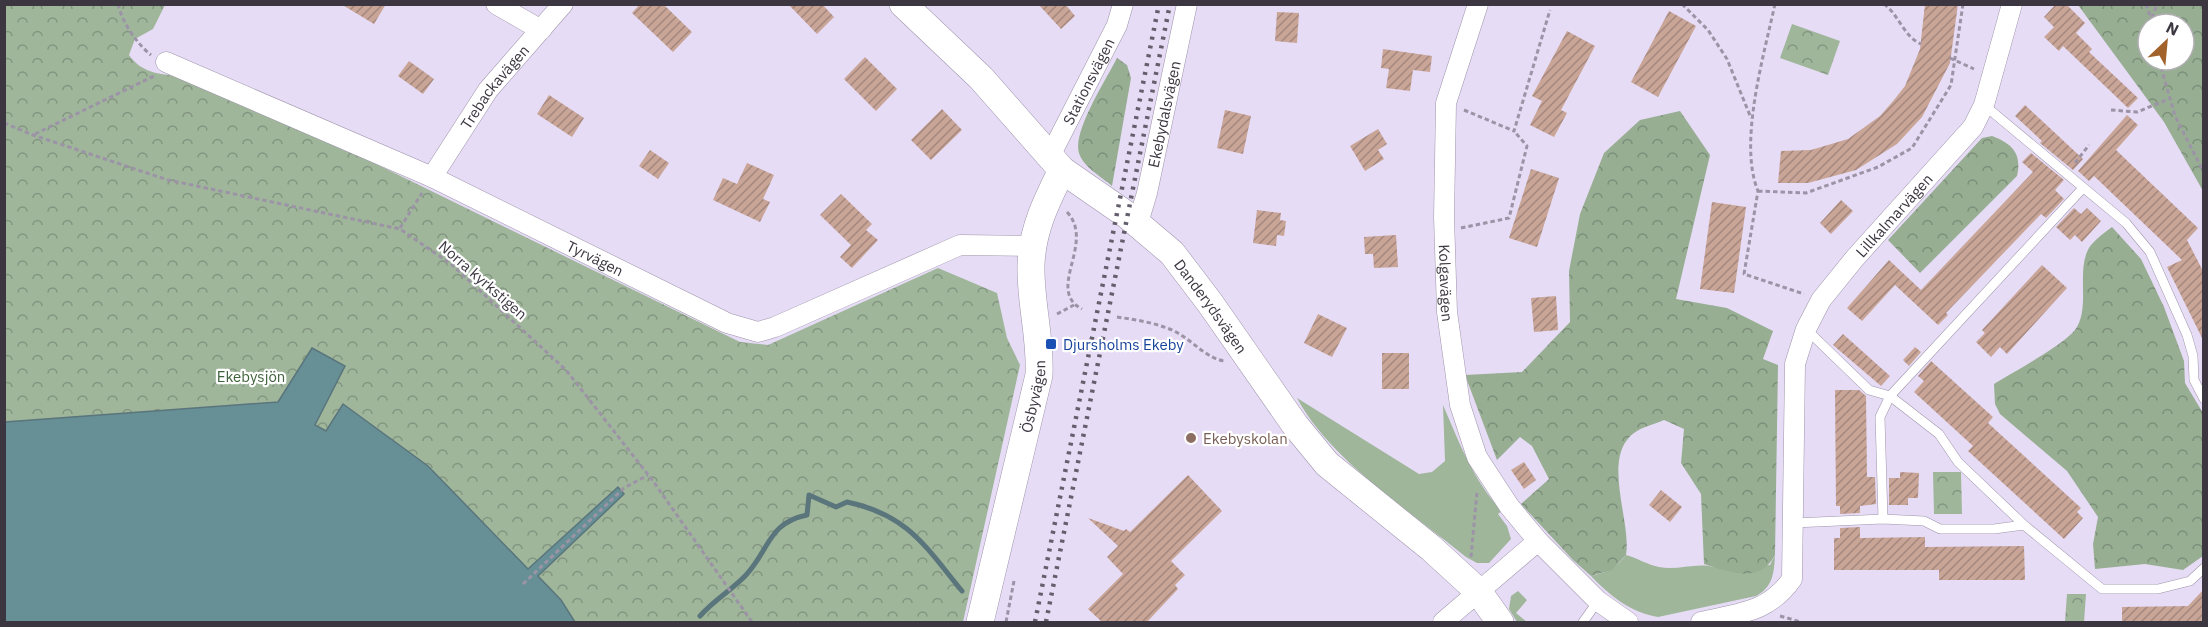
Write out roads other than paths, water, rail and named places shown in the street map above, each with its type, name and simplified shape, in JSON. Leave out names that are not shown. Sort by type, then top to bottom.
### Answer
[{"type":"street","points":[[496,4],[541,30]]},
{"type":"street","name":"Trebackavägen","points":[[432,177],[488,90],[563,4]]},
{"type":"street","name":"Danderydsvägen","points":[[903,4],[981,78],[1056,163],[1138,223],[1172,253],[1295,424],[1327,464],[1431,548],[1478,591],[1500,622]]},
{"type":"street","name":"Stationsvägen","points":[[1056,163],[1117,25],[1123,4]]},
{"type":"street","name":"Ekebydalsvägen","points":[[1138,223],[1147,193],[1187,4]]},
{"type":"street","name":"Kolgavägen","points":[[1478,4],[1446,103],[1444,232],[1447,312],[1460,405],[1480,462],[1509,506],[1538,541]]},
{"type":"street","name":"Lillkalmarvägen","points":[[1712,621],[1774,601],[1792,579],[1795,364],[1806,329],[1821,300],[1855,258],[1973,127],[1984,105],[2012,4]]},
{"type":"street","name":"Tyrvägen","points":[[166,62],[432,177],[727,322],[758,332],[775,327],[960,245],[1033,246]]},
{"type":"street","name":"Ösbyvägen","points":[[980,622],[1039,375],[1041,347],[1031,267],[1036,228],[1048,198],[1056,163]]},
{"type":"street","points":[[1443,622],[1538,541],[1598,601],[1628,622]]},
{"type":"lane","points":[[1984,105],[2126,223],[2150,252],[2187,335],[2193,356],[2194,380],[2204,399]]},
{"type":"lane","points":[[1883,519],[1880,417],[1890,396],[2083,188]]},
{"type":"lane","points":[[1806,329],[1869,390],[1890,396],[1939,435],[1958,462],[2024,525],[2102,589],[2158,589],[2190,581],[2204,568]]},
{"type":"lane","points":[[1794,523],[1883,519],[1924,521],[1940,529],[1994,529],[2024,525]]},
{"type":"lane","points":[[1583,622],[1598,601]]},
{"type":"waterway","points":[[700,616],[746,575],[771,538],[784,524],[807,515],[809,495],[836,507],[847,502],[886,515],[913,534],[962,591]]},
{"type":"railway","points":[[1035,622],[1159,4]]},
{"type":"railway","points":[[1046,622],[1170,4]]},
{"type":"place","name":"Djursholms Ekeby","points":[[1051,344]]},
{"type":"place","name":"Ekebyskolan","points":[[1191,438]]},
{"type":"park label","name":"Ekebysjön","points":[[251,376]]}]
